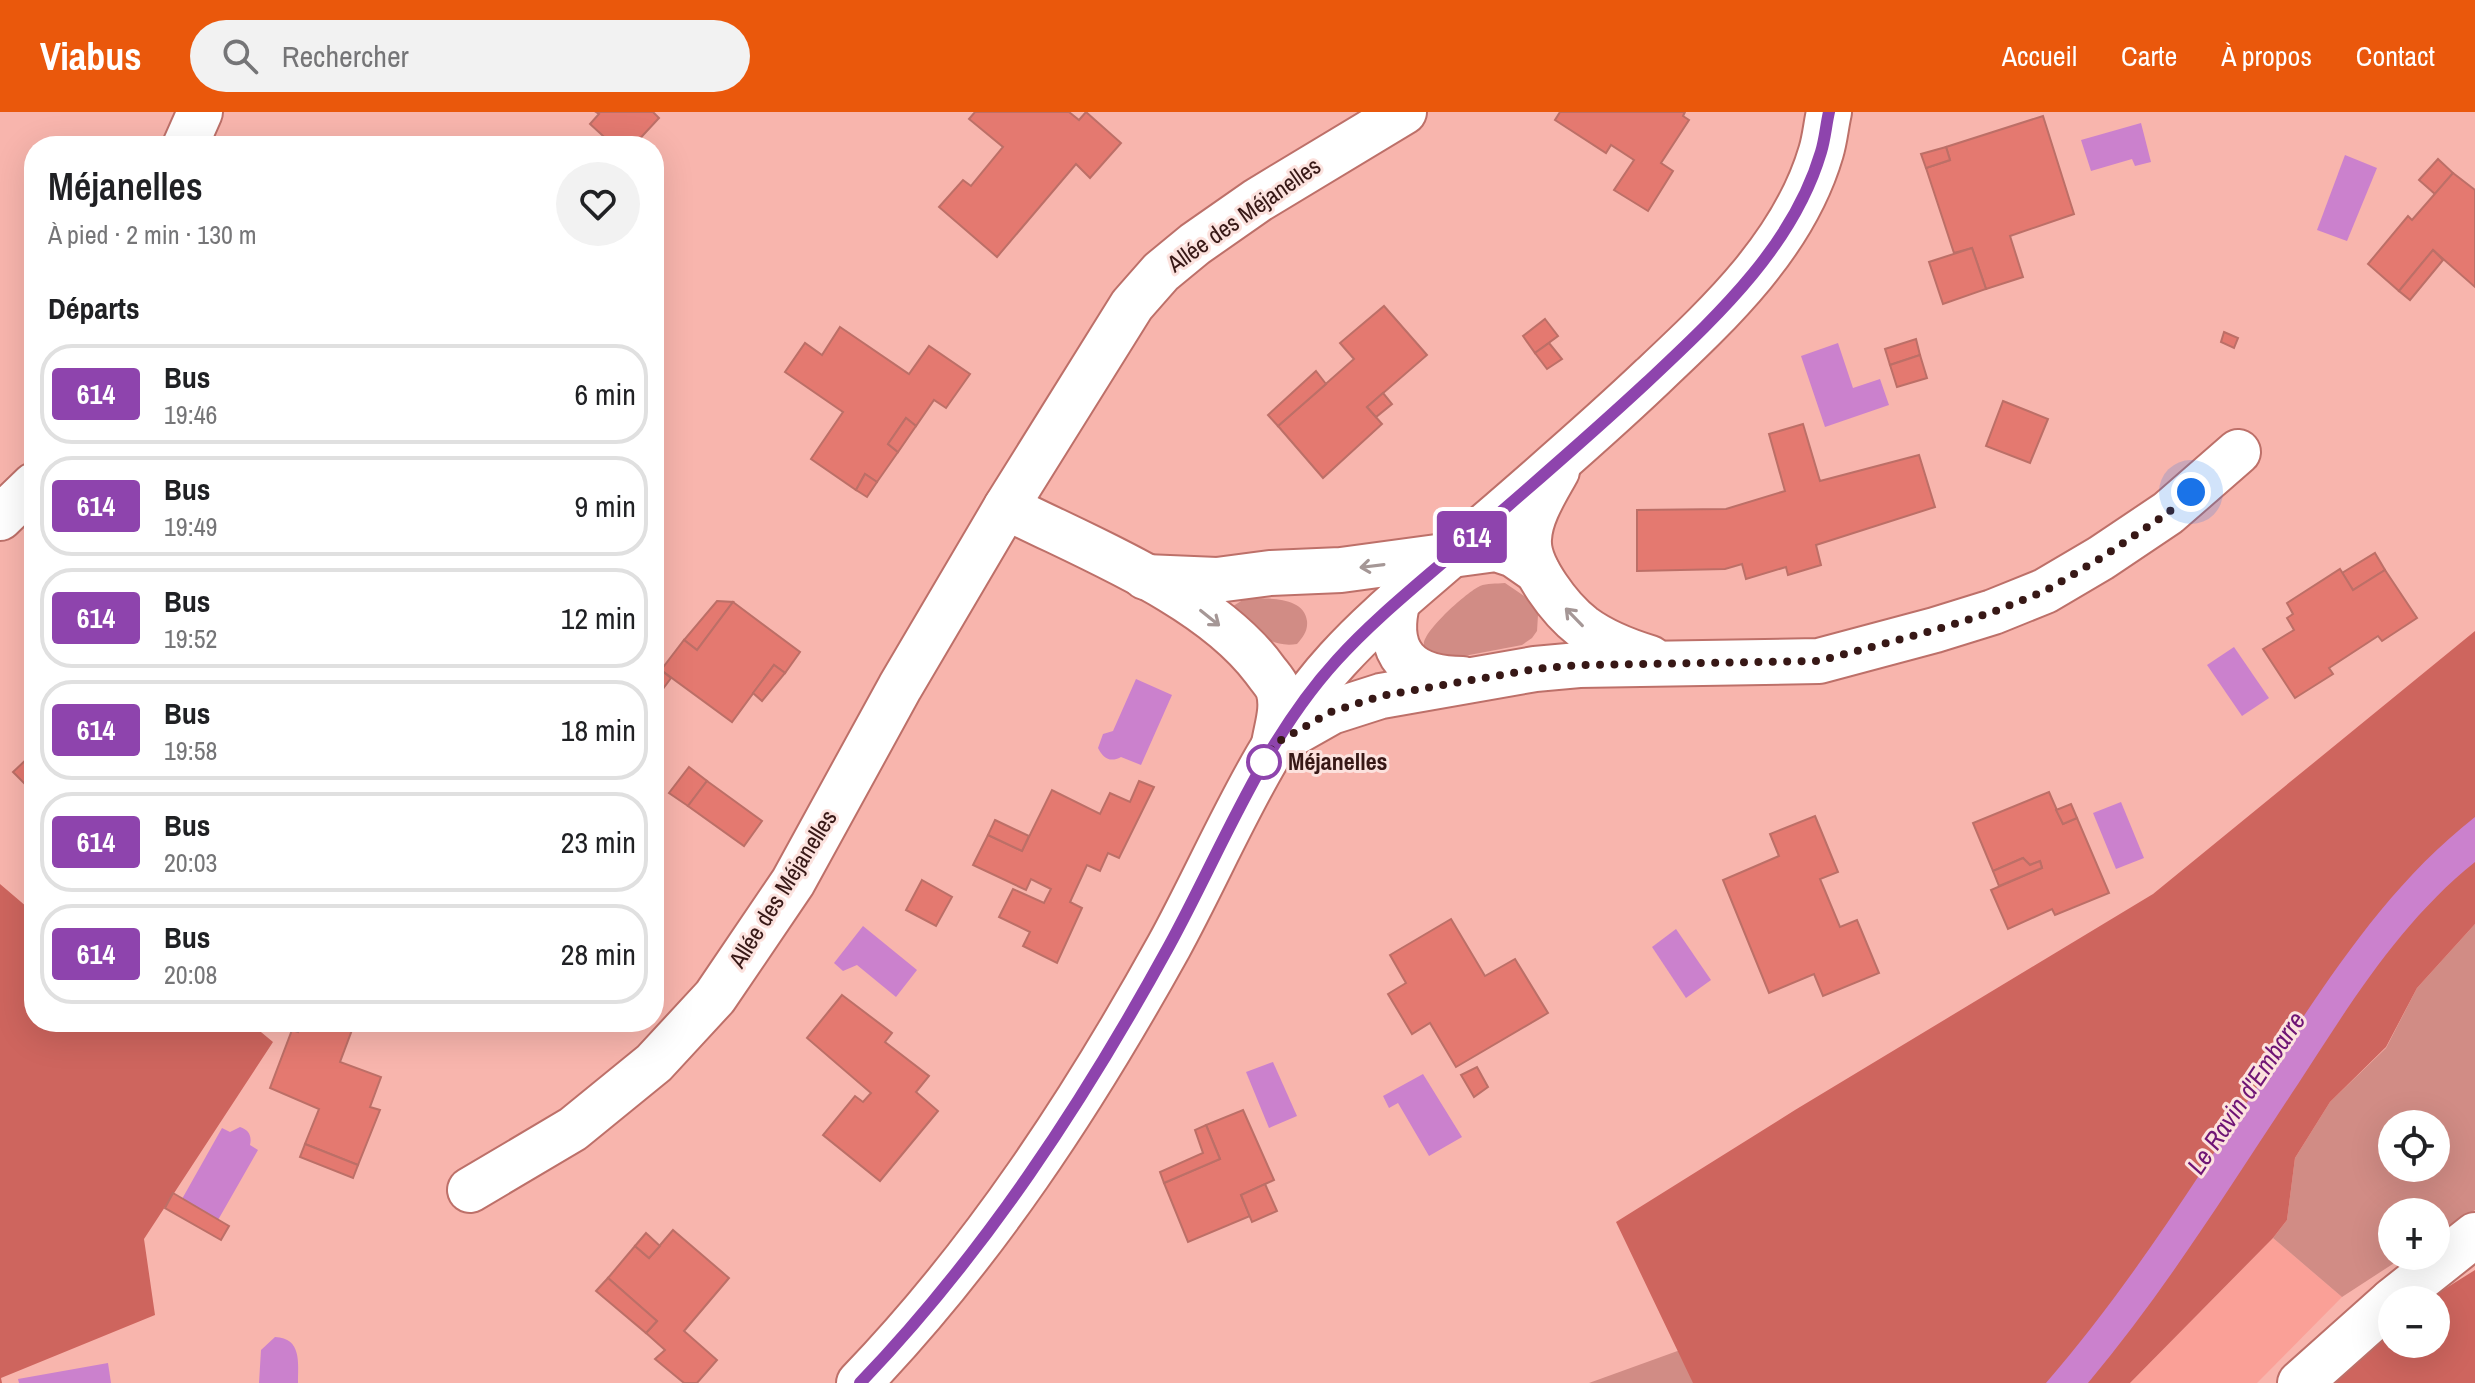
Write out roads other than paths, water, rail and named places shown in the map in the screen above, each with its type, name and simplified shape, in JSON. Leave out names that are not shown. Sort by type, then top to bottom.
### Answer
[{"type":"street","points":[[189,136],[200,112]]},
{"type":"street","name":"Allée des Méjanelles","points":[[470,1190],[573,1129],[654,1063],[715,997],[793,882],[900,687],[1006,507],[1125,316],[1161,272],[1258,200],[1404,112]]},
{"type":"street","points":[[859,1383],[923,1315],[951,1280],[1005,1209],[1073,1110],[1168,948],[1274,744],[1338,659],[1398,600],[1563,458],[1707,325],[1783,234],[1821,152],[1829,112]]},
{"type":"street","points":[[1274,744],[1331,712],[1381,696],[1535,669],[1579,665],[1819,661],[1993,612],[2045,591],[2101,558],[2168,513],[2238,452]]},
{"type":"street","points":[[1563,458],[1538,507],[1529,536],[1529,553],[1537,571],[1582,626],[1613,644],[1668,663]]},
{"type":"street","points":[[0,518],[24,495]]},
{"type":"street","points":[[1006,507],[1145,577],[1201,611],[1250,651],[1277,687],[1281,708],[1274,744]]},
{"type":"street","points":[[1145,577],[1217,580],[1270,573],[1341,570],[1496,549],[1514,555],[1537,571]]},
{"type":"street","points":[[1270,573],[1316,582],[1346,594],[1351,606],[1352,631],[1338,659]]},
{"type":"street","points":[[1398,600],[1392,621],[1393,640],[1414,667],[1448,679],[1491,679]]},
{"type":"street","points":[[2410,1286],[2475,1235]]},
{"type":"street","points":[[2300,1383],[2378,1313]]},
{"type":"place","name":"Méjanelles","points":[[1264,762]]},
{"type":"water label","name":"Le Ravin d'Embarre","points":[[2246,1093]]}]
